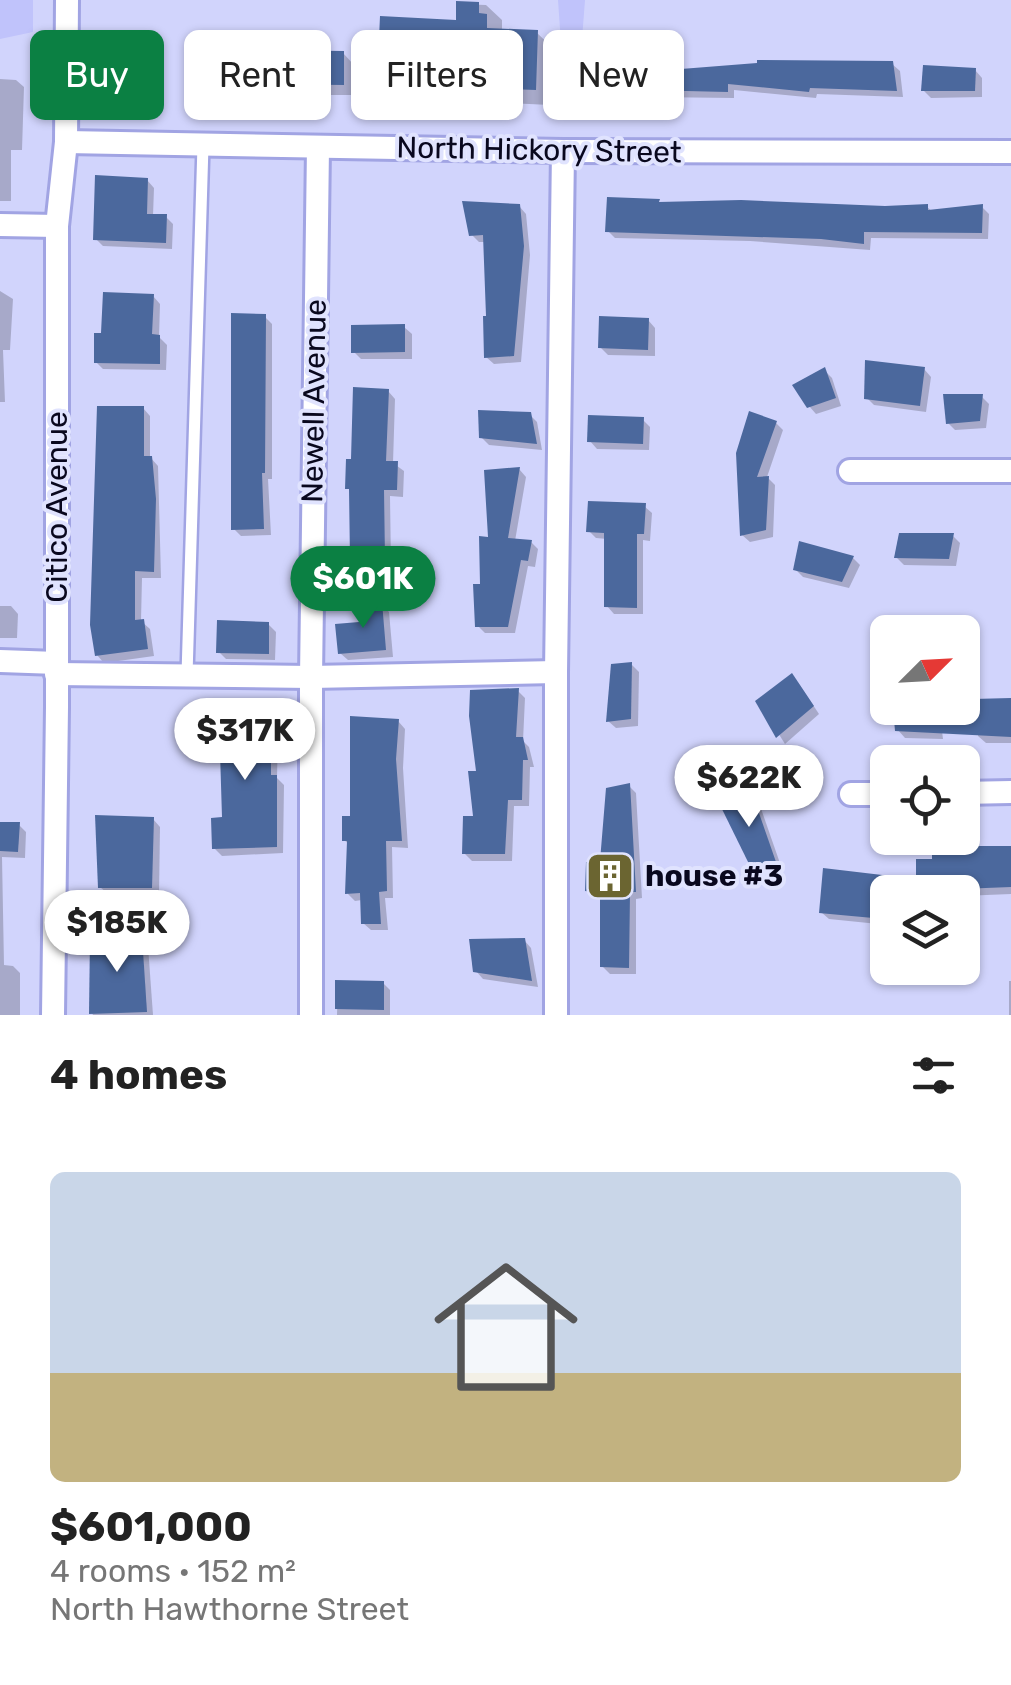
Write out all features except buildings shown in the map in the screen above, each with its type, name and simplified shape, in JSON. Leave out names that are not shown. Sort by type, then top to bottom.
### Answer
[{"type":"street","name":"Citico Avenue","points":[[52,1015],[57,226],[66,142],[67,0]]},
{"type":"street","name":"North Hickory Street","points":[[66,142],[564,152],[1011,152]]},
{"type":"street","name":"Newell Avenue","points":[[312,1015],[311,676],[318,146]]},
{"type":"street","points":[[556,1015],[556,672],[564,152]]},
{"type":"street","points":[[0,225],[57,226]]},
{"type":"street","points":[[850,472],[1011,471]]},
{"type":"street","points":[[0,661],[187,675],[556,672]]},
{"type":"street","points":[[980,793],[1011,792]]},
{"type":"street","points":[[851,794],[870,794]]},
{"type":"lane","points":[[187,675],[203,145]]},
{"type":"shaded area","points":[[0,0],[33,0],[33,30],[0,39]]},
{"type":"shaded area","points":[[558,0],[585,0],[583,30],[560,30]]},
{"type":"place","name":"house #3","points":[[610,876]]}]
